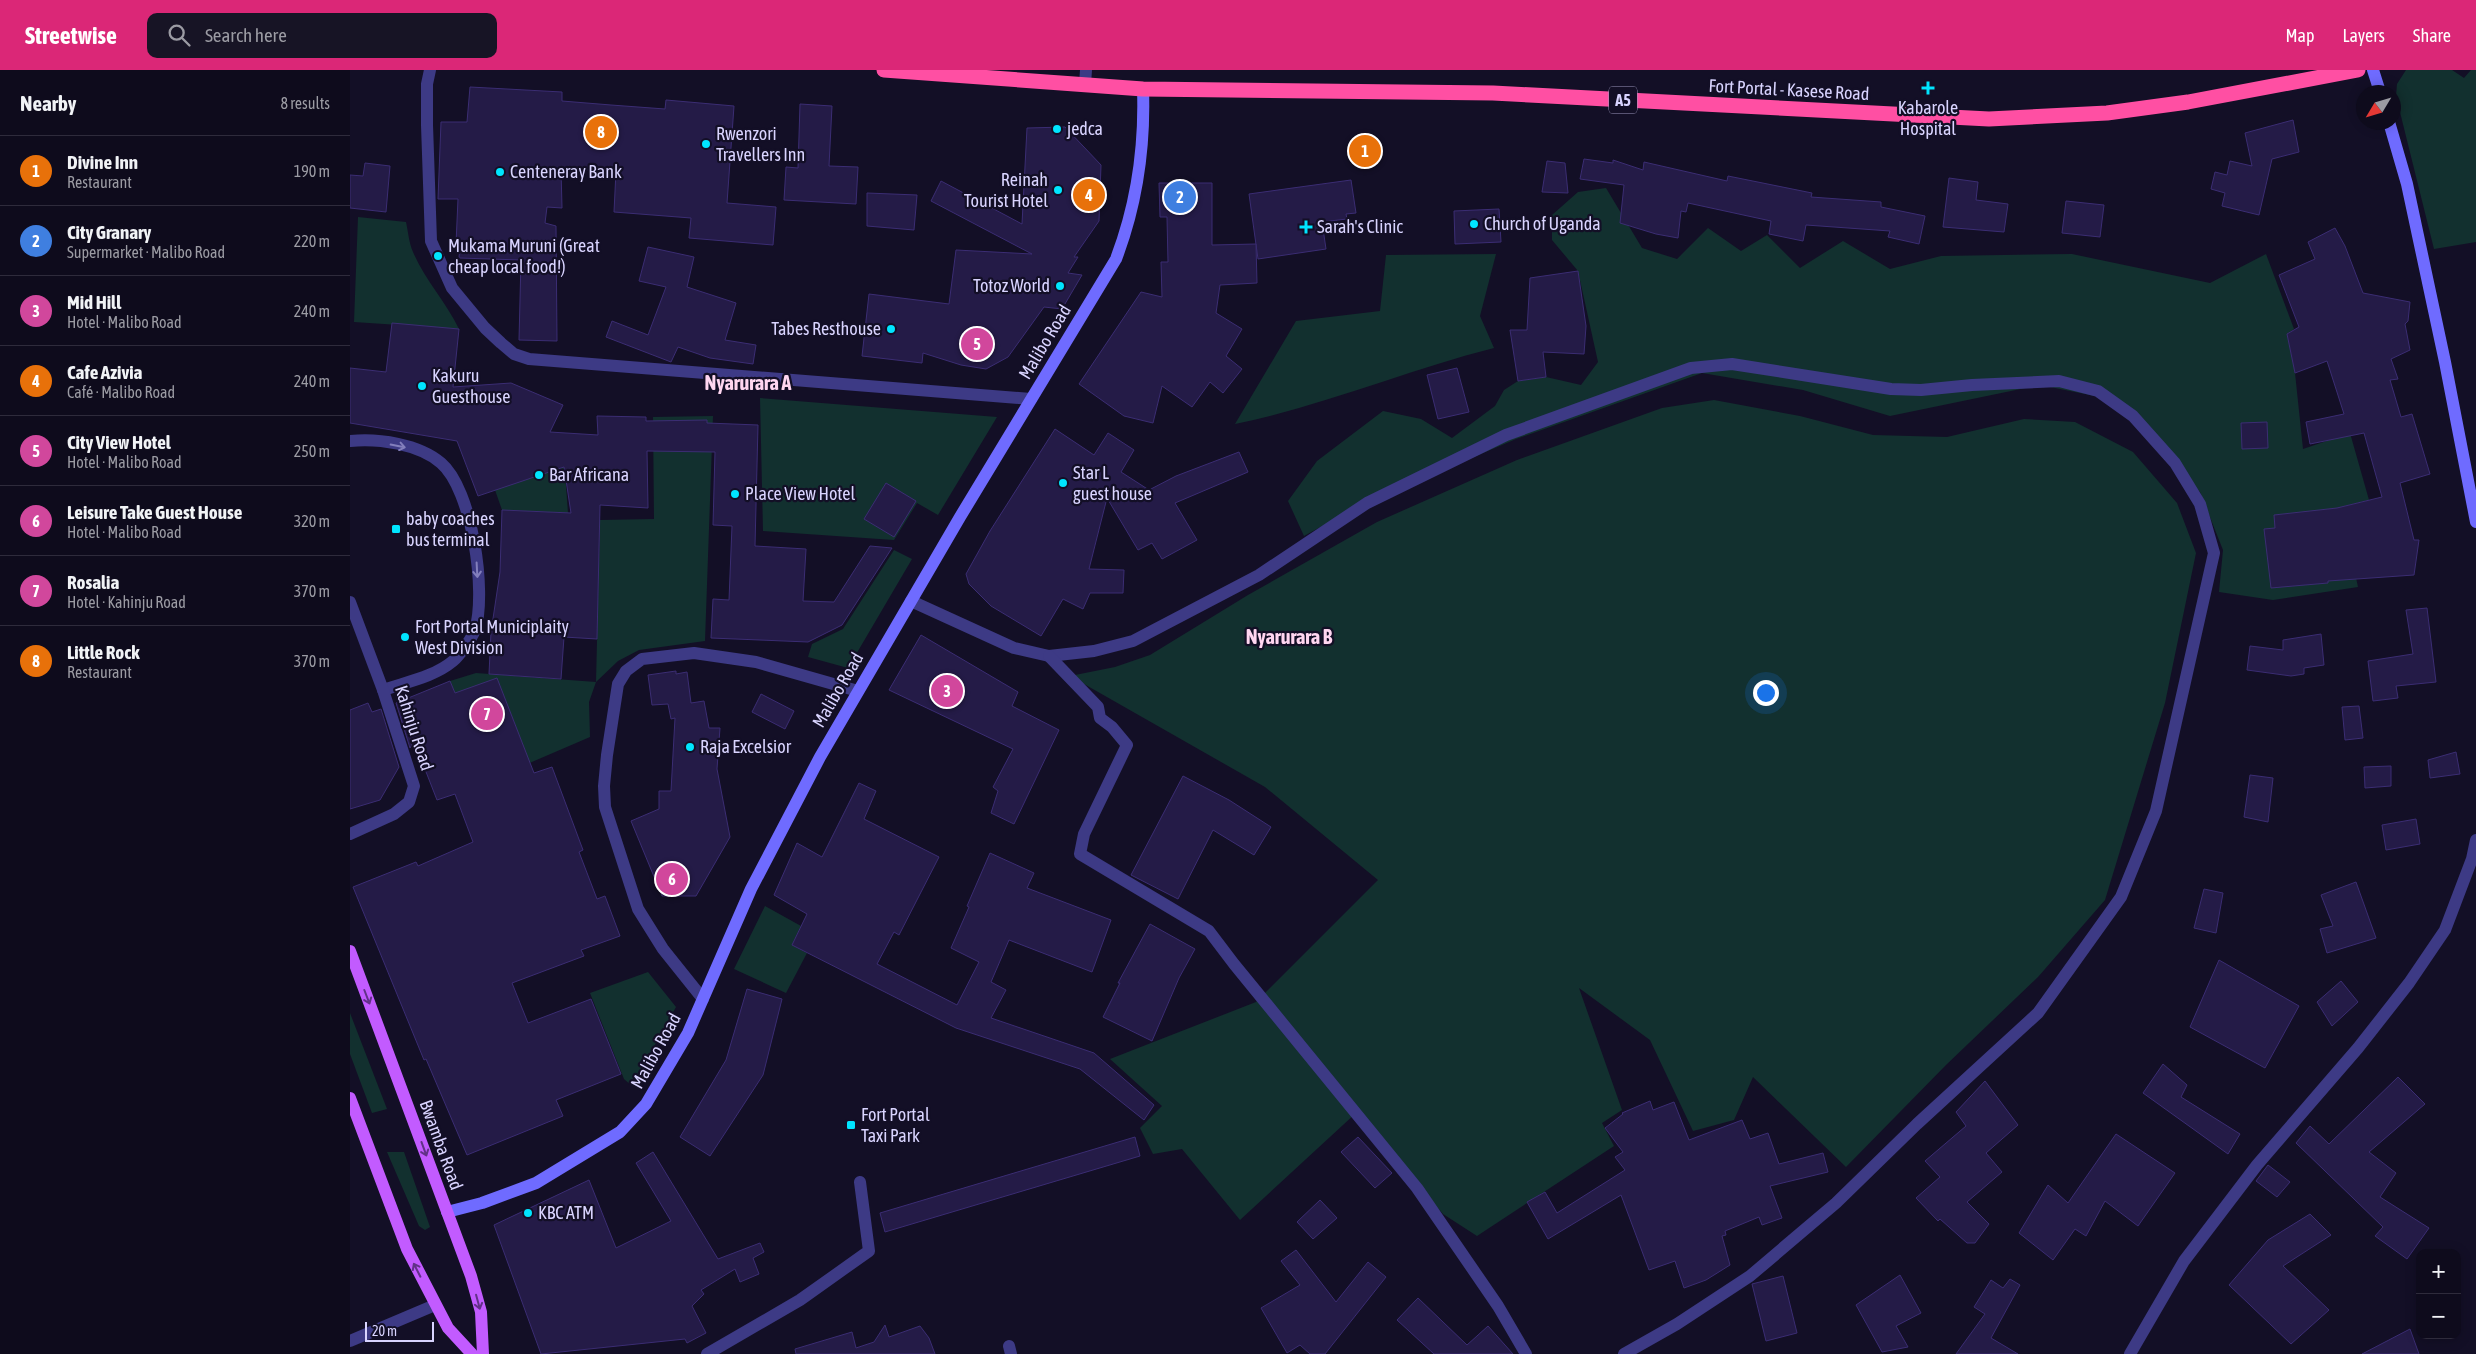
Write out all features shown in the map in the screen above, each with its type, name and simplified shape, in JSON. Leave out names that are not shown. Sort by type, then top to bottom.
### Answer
[{"type":"highway","name":"Fort Portal - Kasese Road","points":[[884,70],[1086,77],[1143,89],[1493,93],[1989,119],[2106,114],[2188,102],[2358,70]]},
{"type":"main road","name":"Bwamba Road","points":[[350,951],[471,1276],[481,1312],[483,1354]]},
{"type":"main road","points":[[350,1098],[407,1249],[448,1328],[472,1354]]},
{"type":"street","points":[[430,70],[427,84],[426,125],[431,241],[452,288],[485,328],[514,354],[529,359],[1031,399]]},
{"type":"street","points":[[2373,70],[2378,85]]},
{"type":"street","name":"Malibo Road","points":[[447,1212],[482,1203],[536,1183],[620,1132],[646,1104],[688,1033],[751,889],[820,757],[1118,254],[1130,220],[1137,182],[1144,122],[1143,89]]},
{"type":"street","points":[[2391,130],[2407,184],[2445,362],[2476,522]]},
{"type":"street","points":[[911,601],[1014,648],[1049,656],[1094,651],[1133,641],[1259,575],[1367,503],[1506,435],[1691,368],[1732,364],[1892,389],[1921,390],[1972,385],[2059,381],[2098,391],[2133,416],[2175,464],[2200,504],[2214,553],[2156,811],[2121,897],[2038,1013],[1916,1124],[1836,1203],[1750,1276],[1676,1324],[1624,1354]]},
{"type":"street","points":[[350,441],[382,443],[418,449],[443,464],[458,485],[467,507],[477,560],[479,600],[475,631],[454,660],[425,677],[383,690]]},
{"type":"street","name":"Kahinju Road","points":[[350,602],[383,690],[414,786],[409,802],[394,814],[350,834]]},
{"type":"street","points":[[703,999],[663,949],[638,909],[605,807],[604,786],[607,755],[618,684],[626,671],[642,659],[694,653],[756,662],[858,691]]},
{"type":"street","points":[[1049,656],[1098,707],[1100,718],[1112,727],[1127,745],[1084,834],[1080,854],[1209,931],[1417,1188],[1498,1306],[1526,1354]]},
{"type":"street","points":[[2130,1354],[2184,1261],[2256,1165],[2358,1048],[2414,976],[2445,930],[2472,859],[2476,840]]},
{"type":"street","points":[[707,1354],[722,1350],[800,1300],[869,1251],[860,1182]]},
{"type":"street","points":[[350,1342],[435,1305]]},
{"type":"green space","points":[[2406,70],[2452,70],[2464,78],[2471,70],[2476,70],[2476,242],[2434,249],[2401,116],[2401,85],[2397,84]]},
{"type":"green space","points":[[1606,188],[1642,248],[1677,259],[1708,228],[1741,251],[1767,235],[1800,268],[1843,241],[1890,269],[1941,256],[2072,254],[2210,283],[2266,254],[2294,329],[2287,334],[2295,373],[2303,449],[2350,433],[2369,500],[2341,507],[2358,587],[2273,600],[2219,592],[2223,550],[2200,492],[2115,400],[2040,385],[1890,416],[1803,390],[1702,373],[1516,439],[1357,507],[1304,536],[1288,501],[1317,461],[1383,411],[1421,419],[1452,438],[1495,406],[1504,390],[1518,381],[1546,377],[1581,385],[1598,362],[1578,271],[1552,240],[1552,215],[1578,192]]},
{"type":"green space","points":[[358,217],[406,222],[413,252],[429,282],[459,329],[354,322]]},
{"type":"green space","points":[[1496,254],[1480,316],[1494,348],[1300,408],[1235,424],[1296,321],[1380,311],[1386,255]]},
{"type":"green space","points":[[760,398],[997,417],[938,515],[917,503],[894,540],[763,531]]},
{"type":"green space","points":[[1714,400],[1800,416],[1873,435],[1947,437],[2024,419],[2075,422],[2133,452],[2177,503],[2196,553],[2165,703],[2105,900],[2038,977],[1946,1065],[1846,1167],[1753,1077],[1734,1120],[1693,1131],[1650,1040],[1579,988],[1622,1110],[1602,1123],[1614,1146],[1477,1236],[1443,1214],[1356,1113],[1240,1220],[1182,1149],[1153,1154],[1140,1128],[1162,1106],[1110,1059],[1256,1002],[1378,880],[1265,787],[1070,676],[1115,667],[1150,655],[1248,595],[1377,522],[1517,460],[1662,408]]},
{"type":"green space","points":[[713,416],[705,641],[639,650],[618,661],[596,682],[600,520],[654,519],[653,417]]},
{"type":"green space","points":[[559,432],[568,513],[502,510],[495,490],[511,437]]},
{"type":"green space","points":[[894,550],[912,559],[848,668],[808,657],[812,644],[843,629]]},
{"type":"green space","points":[[476,673],[596,682],[589,702],[590,737],[490,780],[450,681]]},
{"type":"green space","points":[[765,906],[801,926],[792,945],[807,953],[786,993],[734,969]]},
{"type":"green space","points":[[648,972],[676,1007],[632,1086],[624,1079],[590,993]]},
{"type":"green space","points":[[350,1013],[387,1109],[372,1113],[350,1054]]},
{"type":"green space","points":[[387,1152],[404,1152],[430,1227],[425,1230],[419,1226]]},
{"type":"building","points":[[470,87],[562,92],[562,101],[665,109],[666,100],[734,106],[727,203],[776,207],[773,245],[689,238],[691,218],[614,212],[616,171],[561,169],[562,208],[547,207],[545,223],[556,226],[557,341],[519,340],[521,260],[459,258],[460,244],[456,244],[458,199],[438,199],[441,122],[467,122]]},
{"type":"building","points":[[800,104],[832,106],[829,166],[858,167],[856,204],[784,200],[786,167],[798,168]]},
{"type":"building","points":[[2293,120],[2299,152],[2272,159],[2259,215],[2222,206],[2225,193],[2211,189],[2215,172],[2227,175],[2230,161],[2252,166],[2245,133]]},
{"type":"building","points":[[1065,127],[1101,165],[1099,221],[1074,257],[1078,257],[1068,273],[1082,275],[1062,309],[1044,307],[1008,357],[986,369],[961,365],[923,353],[922,363],[862,356],[869,294],[949,304],[956,250],[1032,254],[931,201],[941,181],[1022,224],[1027,128]]},
{"type":"building","points":[[1584,159],[1613,163],[1613,160],[1643,170],[1644,162],[1727,181],[1728,176],[1812,193],[1811,197],[1881,202],[1881,207],[1925,216],[1919,244],[1888,237],[1890,231],[1806,225],[1803,241],[1769,234],[1771,221],[1688,203],[1686,212],[1681,211],[1678,238],[1656,234],[1620,223],[1624,185],[1580,179]]},
{"type":"building","points":[[1547,161],[1565,163],[1568,193],[1542,192]]},
{"type":"building","points":[[365,163],[390,166],[386,212],[350,208],[350,175],[363,176]]},
{"type":"building","points":[[1949,178],[1978,182],[1976,200],[2008,204],[2004,232],[1943,227]]},
{"type":"building","name":"Sarah's Clinic","points":[[1351,180],[1356,213],[1346,214],[1347,219],[1322,222],[1326,249],[1258,259],[1249,194]]},
{"type":"building","points":[[1159,183],[1212,183],[1212,245],[1256,244],[1257,283],[1220,285],[1216,313],[1242,329],[1226,356],[1242,369],[1223,393],[1210,382],[1192,407],[1162,386],[1153,423],[1124,416],[1079,384],[1141,292],[1162,297],[1161,262],[1168,262],[1167,217],[1160,217]]},
{"type":"building","points":[[867,193],[917,195],[914,230],[867,226]]},
{"type":"building","points":[[2066,201],[2104,205],[2100,237],[2062,233]]},
{"type":"building","points":[[1499,209],[1501,242],[1455,244],[1454,211]]},
{"type":"building","points":[[2335,228],[2345,246],[2363,293],[2410,302],[2408,321],[2405,324],[2410,350],[2391,359],[2398,379],[2390,380],[2401,417],[2412,414],[2430,474],[2400,483],[2414,540],[2419,540],[2414,575],[2328,581],[2328,583],[2271,588],[2264,529],[2275,528],[2274,515],[2337,508],[2382,497],[2364,433],[2310,444],[2306,422],[2344,414],[2327,361],[2295,373],[2287,334],[2299,327],[2279,275],[2315,259],[2308,242]]},
{"type":"building","points":[[648,247],[694,257],[687,287],[736,303],[725,340],[756,345],[753,364],[710,358],[678,347],[671,362],[606,337],[612,321],[648,335],[666,287],[639,281]]},
{"type":"building","points":[[1578,271],[1586,326],[1584,354],[1543,352],[1546,377],[1518,381],[1510,330],[1527,330],[1530,278]]},
{"type":"building","points":[[392,323],[459,329],[453,387],[511,383],[563,405],[550,432],[598,435],[597,416],[646,417],[646,421],[707,420],[707,423],[758,425],[755,546],[806,549],[803,601],[834,602],[870,546],[892,548],[842,625],[808,642],[711,638],[713,599],[729,600],[732,526],[713,525],[715,452],[647,451],[648,508],[600,505],[597,639],[564,637],[561,679],[489,674],[491,632],[500,572],[502,510],[571,513],[564,467],[478,496],[457,441],[350,423],[350,368],[386,372]]},
{"type":"building","points":[[1457,368],[1469,412],[1438,419],[1427,375]]},
{"type":"building","points":[[2267,422],[2268,448],[2242,449],[2241,423]]},
{"type":"building","points":[[1055,429],[1094,455],[1108,433],[1134,450],[1121,472],[1149,490],[1176,476],[1239,452],[1248,472],[1175,503],[1197,540],[1162,559],[1152,543],[1138,550],[1107,498],[1089,569],[1124,570],[1123,593],[1090,593],[1083,609],[1063,599],[1041,636],[991,606],[969,584],[966,574],[990,531]]},
{"type":"building","points":[[886,483],[916,501],[894,537],[864,519]]},
{"type":"building","points":[[2427,608],[2436,682],[2396,686],[2398,698],[2373,701],[2368,661],[2413,654],[2406,610]]},
{"type":"building","points":[[2321,634],[2324,665],[2304,668],[2304,674],[2291,676],[2247,670],[2250,646],[2283,650],[2283,640]]},
{"type":"building","points":[[921,635],[1018,692],[1012,706],[1059,730],[1014,824],[991,813],[998,791],[993,787],[1013,749],[889,690]]},
{"type":"building","points":[[676,671],[676,674],[687,672],[691,703],[704,701],[709,728],[720,728],[717,769],[730,837],[696,896],[662,896],[631,821],[659,809],[659,791],[671,791],[675,718],[671,719],[668,704],[652,705],[648,675]]},
{"type":"building","points":[[497,678],[534,773],[552,767],[583,850],[579,852],[597,899],[605,896],[620,936],[581,950],[584,956],[512,983],[528,1023],[591,999],[621,1074],[556,1100],[563,1116],[467,1155],[426,1059],[424,1060],[353,887],[416,862],[418,866],[473,842],[455,794],[437,800],[414,741],[410,748],[396,703],[450,681],[455,693]]},
{"type":"building","points":[[761,694],[794,711],[785,729],[752,712]]},
{"type":"building","points":[[368,703],[372,712],[381,709],[399,767],[380,800],[350,809],[350,710]]},
{"type":"building","points":[[2359,706],[2363,738],[2345,740],[2342,707]]},
{"type":"building","points":[[2456,752],[2460,774],[2430,778],[2428,760]]},
{"type":"building","points":[[2391,766],[2391,786],[2365,788],[2364,767]]},
{"type":"building","points":[[2250,775],[2273,778],[2268,822],[2244,817]]},
{"type":"building","points":[[1183,776],[1229,800],[1271,827],[1254,855],[1213,830],[1178,899],[1131,875]]},
{"type":"building","points":[[859,783],[876,791],[864,819],[939,857],[899,935],[894,932],[877,964],[957,1005],[979,962],[951,948],[990,853],[1034,873],[1027,888],[1111,920],[1092,972],[1009,940],[991,982],[1006,990],[991,1018],[1094,1053],[1154,1105],[1144,1120],[1080,1069],[956,1028],[792,945],[807,914],[774,895],[797,843],[822,857]]},
{"type":"building","points":[[2416,819],[2420,844],[2386,850],[2382,825]]},
{"type":"building","points":[[2356,882],[2376,938],[2327,953],[2320,929],[2333,926],[2321,895]]},
{"type":"building","points":[[2204,889],[2223,893],[2216,933],[2194,928]]},
{"type":"building","points":[[1150,924],[1195,949],[1179,978],[1152,1041],[1103,1017],[1120,983],[1118,983]]},
{"type":"building","points":[[2219,960],[2299,1006],[2265,1068],[2190,1027]]},
{"type":"building","points":[[2341,981],[2358,1002],[2332,1026],[2317,1002]]},
{"type":"building","points":[[747,989],[782,999],[763,1075],[710,1156],[680,1137],[726,1060]]},
{"type":"building","points":[[2163,1064],[2187,1085],[2181,1097],[2240,1134],[2228,1154],[2143,1093]]},
{"type":"building","points":[[2398,1077],[2425,1104],[2369,1152],[2396,1173],[2380,1197],[2429,1228],[2407,1259],[2375,1236],[2383,1227],[2296,1143],[2310,1126],[2329,1144]]},
{"type":"building","points":[[1985,1081],[2018,1125],[1986,1153],[2002,1172],[1967,1202],[1989,1224],[1975,1243],[1967,1243],[1940,1219],[1938,1221],[1916,1198],[1940,1177],[1925,1161],[1966,1126],[1956,1112]]},
{"type":"building","points":[[1650,1101],[1653,1110],[1674,1102],[1689,1140],[1742,1120],[1750,1139],[1768,1133],[1779,1164],[1823,1153],[1828,1172],[1770,1186],[1782,1218],[1762,1225],[1759,1217],[1725,1231],[1726,1235],[1722,1236],[1730,1265],[1706,1280],[1684,1288],[1675,1261],[1649,1270],[1621,1195],[1548,1239],[1527,1202],[1545,1192],[1557,1213],[1625,1170],[1615,1157],[1623,1152],[1605,1128],[1622,1113]]},
{"type":"building","points":[[2116,1134],[2175,1173],[2138,1226],[2105,1201],[2086,1236],[2075,1229],[2053,1260],[2019,1233],[2048,1185],[2068,1203]]},
{"type":"building","points":[[1135,1137],[1140,1156],[885,1232],[880,1213]]},
{"type":"building","points":[[1358,1137],[1392,1173],[1375,1188],[1341,1152]]},
{"type":"building","points":[[653,1152],[718,1259],[760,1243],[764,1252],[753,1258],[759,1274],[740,1282],[735,1269],[701,1290],[704,1294],[692,1306],[706,1333],[687,1343],[685,1339],[541,1354],[494,1225],[589,1180],[616,1248],[671,1221],[636,1163]]},
{"type":"building","points":[[2268,1165],[2290,1182],[2277,1197],[2256,1181]]},
{"type":"building","points":[[1320,1200],[1337,1218],[1313,1239],[1297,1222]]},
{"type":"building","points":[[2310,1214],[2331,1235],[2283,1266],[2329,1310],[2291,1344],[2229,1285],[2268,1240]]},
{"type":"building","points":[[1296,1250],[1336,1302],[1368,1262],[1386,1277],[1325,1354],[1310,1354],[1300,1345],[1287,1353],[1261,1308],[1300,1285],[1281,1261]]},
{"type":"building","points":[[1900,1275],[1921,1313],[1896,1326],[1908,1347],[1882,1352],[1856,1305]]},
{"type":"building","points":[[1783,1276],[1797,1333],[1766,1341],[1752,1284]]},
{"type":"building","points":[[2010,1279],[2020,1285],[1991,1338],[2018,1354],[1956,1354],[1985,1314],[1974,1307],[1991,1280],[2003,1288]]},
{"type":"building","points":[[1418,1298],[1467,1345],[1488,1326],[1513,1354],[1434,1354],[1397,1320]]},
{"type":"building","points":[[885,1325],[889,1337],[920,1326],[929,1338],[935,1354],[796,1354],[795,1349],[852,1332],[856,1348],[874,1342]]},
{"type":"building","points":[[2410,1329],[2419,1354],[2362,1354]]},
{"type":"place","name":"Kabarole Hospital","points":[[1928,88]]},
{"type":"place","name":"jedca","points":[[1057,129]]},
{"type":"place","name":"Little Rock","points":[[601,132]]},
{"type":"place","name":"Rwenzori Travellers Inn","points":[[706,144]]},
{"type":"place","name":"Divine Inn","points":[[1365,151]]},
{"type":"place","name":"Centeneray Bank","points":[[500,172]]},
{"type":"place","name":"Reinah Tourist Hotel","points":[[1058,190]]},
{"type":"place","name":"Cafe Azivia","points":[[1089,195]]},
{"type":"place","name":"City Granary","points":[[1180,197]]},
{"type":"place","name":"Church of Uganda","points":[[1474,224]]},
{"type":"place","name":"Sarah's Clinic","points":[[1306,227]]},
{"type":"place","name":"Mukama Muruni (Great cheap local food!)","points":[[438,256]]},
{"type":"place","name":"Totoz World","points":[[1060,286]]},
{"type":"place","name":"Tabes Resthouse","points":[[891,329]]},
{"type":"place","name":"City View Hotel","points":[[977,344]]},
{"type":"place","name":"Kakuru Guesthouse","points":[[422,386]]},
{"type":"place","name":"Bar Africana","points":[[539,475]]},
{"type":"place","name":"Star L guest house","points":[[1063,483]]},
{"type":"place","name":"Place View Hotel","points":[[735,494]]},
{"type":"place","name":"baby coaches bus terminal","points":[[396,529]]},
{"type":"place","name":"Fort Portal Municiplaity West Division","points":[[405,637]]},
{"type":"place","name":"Mid Hill","points":[[947,691]]},
{"type":"place","name":"Rosalia","points":[[487,714]]},
{"type":"place","name":"Raja Excelsior","points":[[690,747]]},
{"type":"place","name":"Leisure Take Guest House","points":[[672,879]]},
{"type":"place","name":"Fort Portal Taxi Park","points":[[851,1125]]},
{"type":"place","name":"KBC ATM","points":[[528,1213]]},
{"type":"district","name":"Nyarurara A","points":[[748,383]]},
{"type":"district","name":"Nyarurara B","points":[[1289,637]]}]
